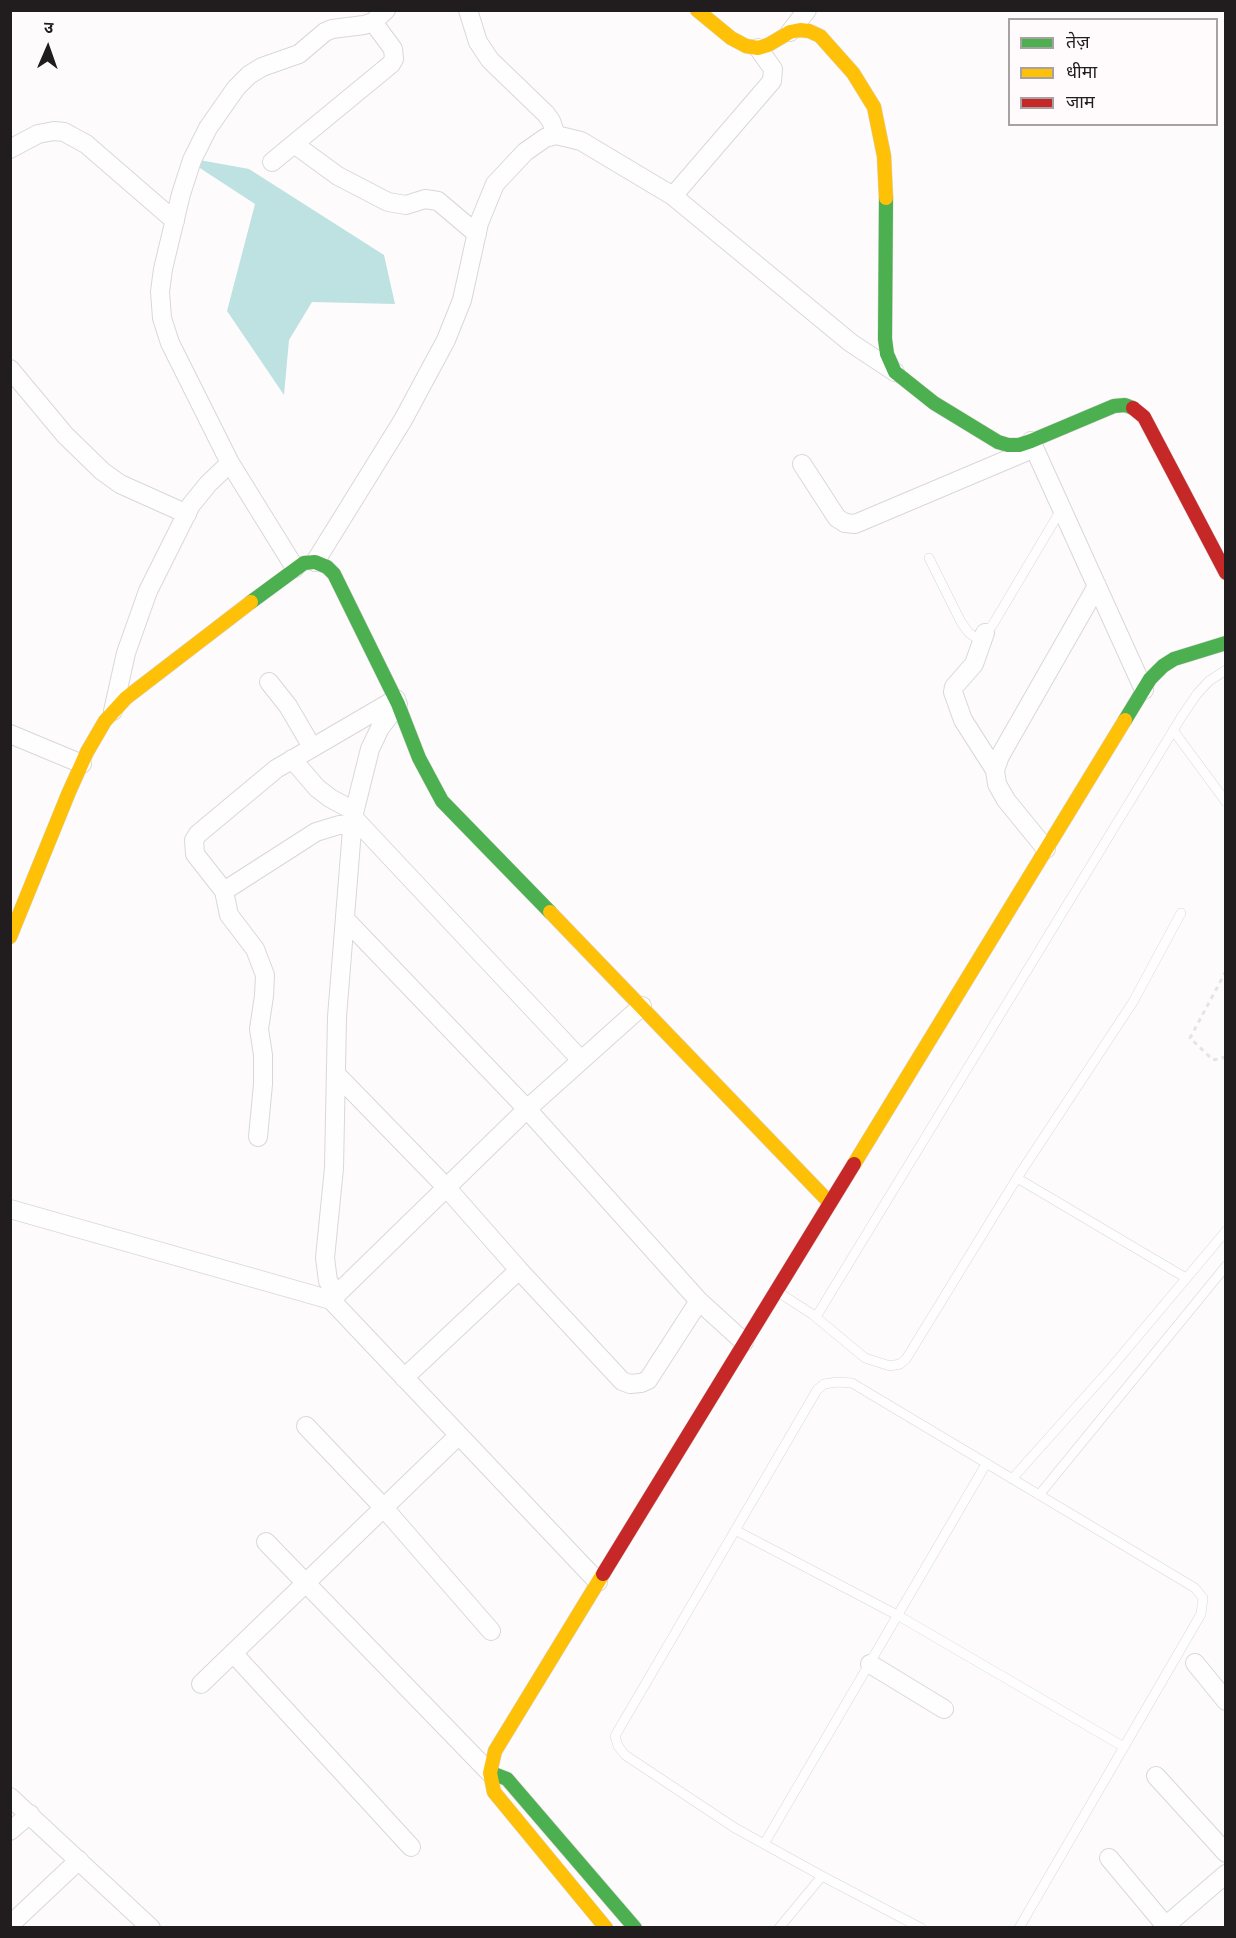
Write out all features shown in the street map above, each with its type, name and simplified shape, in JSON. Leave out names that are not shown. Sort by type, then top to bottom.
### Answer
[{"type":"street","points":[[468,10],[478,42],[490,60],[546,114],[556,135]]},
{"type":"street","points":[[698,10],[731,38],[746,46],[758,48],[790,32],[800,30],[820,36],[853,73],[874,107],[884,156],[886,189],[885,339],[887,354],[895,372]]},
{"type":"street","points":[[790,32],[807,10]]},
{"type":"street","points":[[272,162],[391,64],[394,59],[393,49],[379,16],[355,27],[332,29],[325,32],[299,54],[249,75],[236,88],[208,128],[192,160],[175,221],[160,291],[162,318],[170,343],[230,463],[295,568]]},
{"type":"street","points":[[673,196],[772,81],[773,69],[758,48]]},
{"type":"street","points":[[10,149],[38,134],[64,132],[86,144],[175,221]]},
{"type":"street","points":[[315,562],[404,420],[446,340],[462,300],[485,205],[495,184],[537,142],[556,135],[581,141],[673,196],[851,343],[895,372],[934,403],[998,442],[1033,444]]},
{"type":"street","points":[[294,144],[338,176],[388,202],[406,205],[425,199],[438,201],[477,234]]},
{"type":"street","points":[[10,369],[65,435],[102,471],[120,484],[187,514]]},
{"type":"street","points":[[802,464],[837,518],[845,523],[855,524],[1114,406],[1125,405],[1135,409],[1144,417],[1226,573]]},
{"type":"street","points":[[1033,444],[1144,690]]},
{"type":"street","points":[[113,713],[126,653],[148,591],[187,514],[208,484],[230,463]]},
{"type":"street","points":[[10,937],[82,764],[105,721],[126,698],[295,568],[304,563],[315,562],[327,567],[334,574],[397,701],[419,758],[442,801],[830,1203]]},
{"type":"street","points":[[995,770],[1000,756],[1097,586]]},
{"type":"street","points":[[985,633],[974,664],[954,687],[953,692],[963,720],[995,770],[997,784],[1006,800],[1046,849]]},
{"type":"street","points":[[606,1928],[494,1792],[490,1773],[495,1751],[1144,690],[1162,666],[1174,659],[1226,643]]},
{"type":"street","points":[[269,682],[288,706],[312,747]]},
{"type":"street","points":[[258,1137],[263,1084],[260,1029],[265,975],[255,949],[229,915],[224,891],[195,854],[194,840],[198,834],[258,784],[292,759],[397,701]]},
{"type":"street","points":[[397,701],[370,749],[353,817],[337,1017],[334,1168],[325,1258],[328,1281],[334,1297],[404,1377],[598,1582]]},
{"type":"street","points":[[10,734],[82,764]]},
{"type":"street","points":[[292,759],[317,788],[353,817],[581,1060]]},
{"type":"street","points":[[224,891],[316,832],[339,825],[353,817]]},
{"type":"street","points":[[345,919],[527,1109],[699,1301],[744,1342]]},
{"type":"street","points":[[334,1297],[527,1109],[642,1006]]},
{"type":"street","points":[[336,1074],[446,1187],[622,1381],[630,1384],[648,1380],[699,1301]]},
{"type":"street","points":[[10,1209],[334,1297]]},
{"type":"street","points":[[404,1377],[519,1270]]},
{"type":"street","points":[[306,1426],[384,1508],[492,1631]]},
{"type":"street","points":[[201,1684],[459,1435]]},
{"type":"street","points":[[266,1542],[490,1773],[507,1779],[635,1928]]},
{"type":"street","points":[[233,1653],[411,1847]]},
{"type":"street","points":[[1195,1663],[1226,1701]]},
{"type":"street","points":[[870,1664],[944,1709]]},
{"type":"street","points":[[1156,1776],[1226,1853]]},
{"type":"street","points":[[10,1797],[146,1926]]},
{"type":"street","points":[[10,1831],[30,1814]]},
{"type":"street","points":[[1109,1858],[1164,1926],[1226,1874]]},
{"type":"street","points":[[10,1925],[79,1860]]},
{"type":"lane","points":[[929,558],[961,622],[975,637],[985,633],[992,626],[1062,508]]},
{"type":"lane","points":[[816,1317],[1173,730],[1197,694],[1209,681],[1226,670]]},
{"type":"lane","points":[[1173,730],[1226,802]]},
{"type":"lane","points":[[776,1291],[816,1317],[865,1358],[890,1366],[900,1364],[906,1359],[1017,1178],[1132,1002],[1181,913]]},
{"type":"lane","points":[[1017,1178],[1186,1278]]},
{"type":"lane","points":[[1012,1479],[1111,1368],[1226,1231]]},
{"type":"lane","points":[[1039,1496],[1226,1266]]},
{"type":"lane","points":[[921,1928],[764,1844],[625,1755],[618,1746],[615,1736],[817,1390],[824,1384],[852,1383],[1195,1588],[1203,1598],[1201,1614],[1019,1928]]},
{"type":"lane","points":[[764,1844],[986,1464]]},
{"type":"lane","points":[[735,1530],[898,1616],[1124,1747]]},
{"type":"lane","points":[[779,1928],[822,1876]]},
{"type":"path","points":[[1226,971],[1190,1038],[1213,1060],[1226,1057]]},
{"type":"water","points":[[183,157],[249,169],[384,255],[395,304],[312,302],[289,340],[284,395],[227,311],[255,204]]},
{"type":"traffic: fast","points":[[886,198],[885,339],[887,354],[895,372],[934,403],[998,442],[1008,445],[1019,445],[1031,441],[1114,406],[1125,405],[1133,408]]},
{"type":"traffic: fast","points":[[251,602],[304,563],[315,562],[327,567],[334,574],[398,704],[419,758],[442,801],[550,912]]},
{"type":"traffic: fast","points":[[1125,720],[1150,679],[1163,666],[1174,659],[1226,643]]},
{"type":"traffic: fast","points":[[494,1774],[507,1779],[635,1928]]},
{"type":"traffic: slow","points":[[697,10],[731,38],[746,46],[758,48],[790,32],[800,30],[820,36],[853,73],[874,107],[884,156],[886,198]]},
{"type":"traffic: slow","points":[[10,937],[69,792],[87,752],[105,721],[126,698],[251,602]]},
{"type":"traffic: slow","points":[[854,1164],[1125,720]]},
{"type":"traffic: slow","points":[[550,912],[830,1203]]},
{"type":"traffic: slow","points":[[603,1574],[495,1751],[490,1773],[494,1792],[606,1928]]},
{"type":"traffic: jam","points":[[1133,408],[1144,417],[1226,573]]},
{"type":"traffic: jam","points":[[603,1574],[854,1164]]}]
